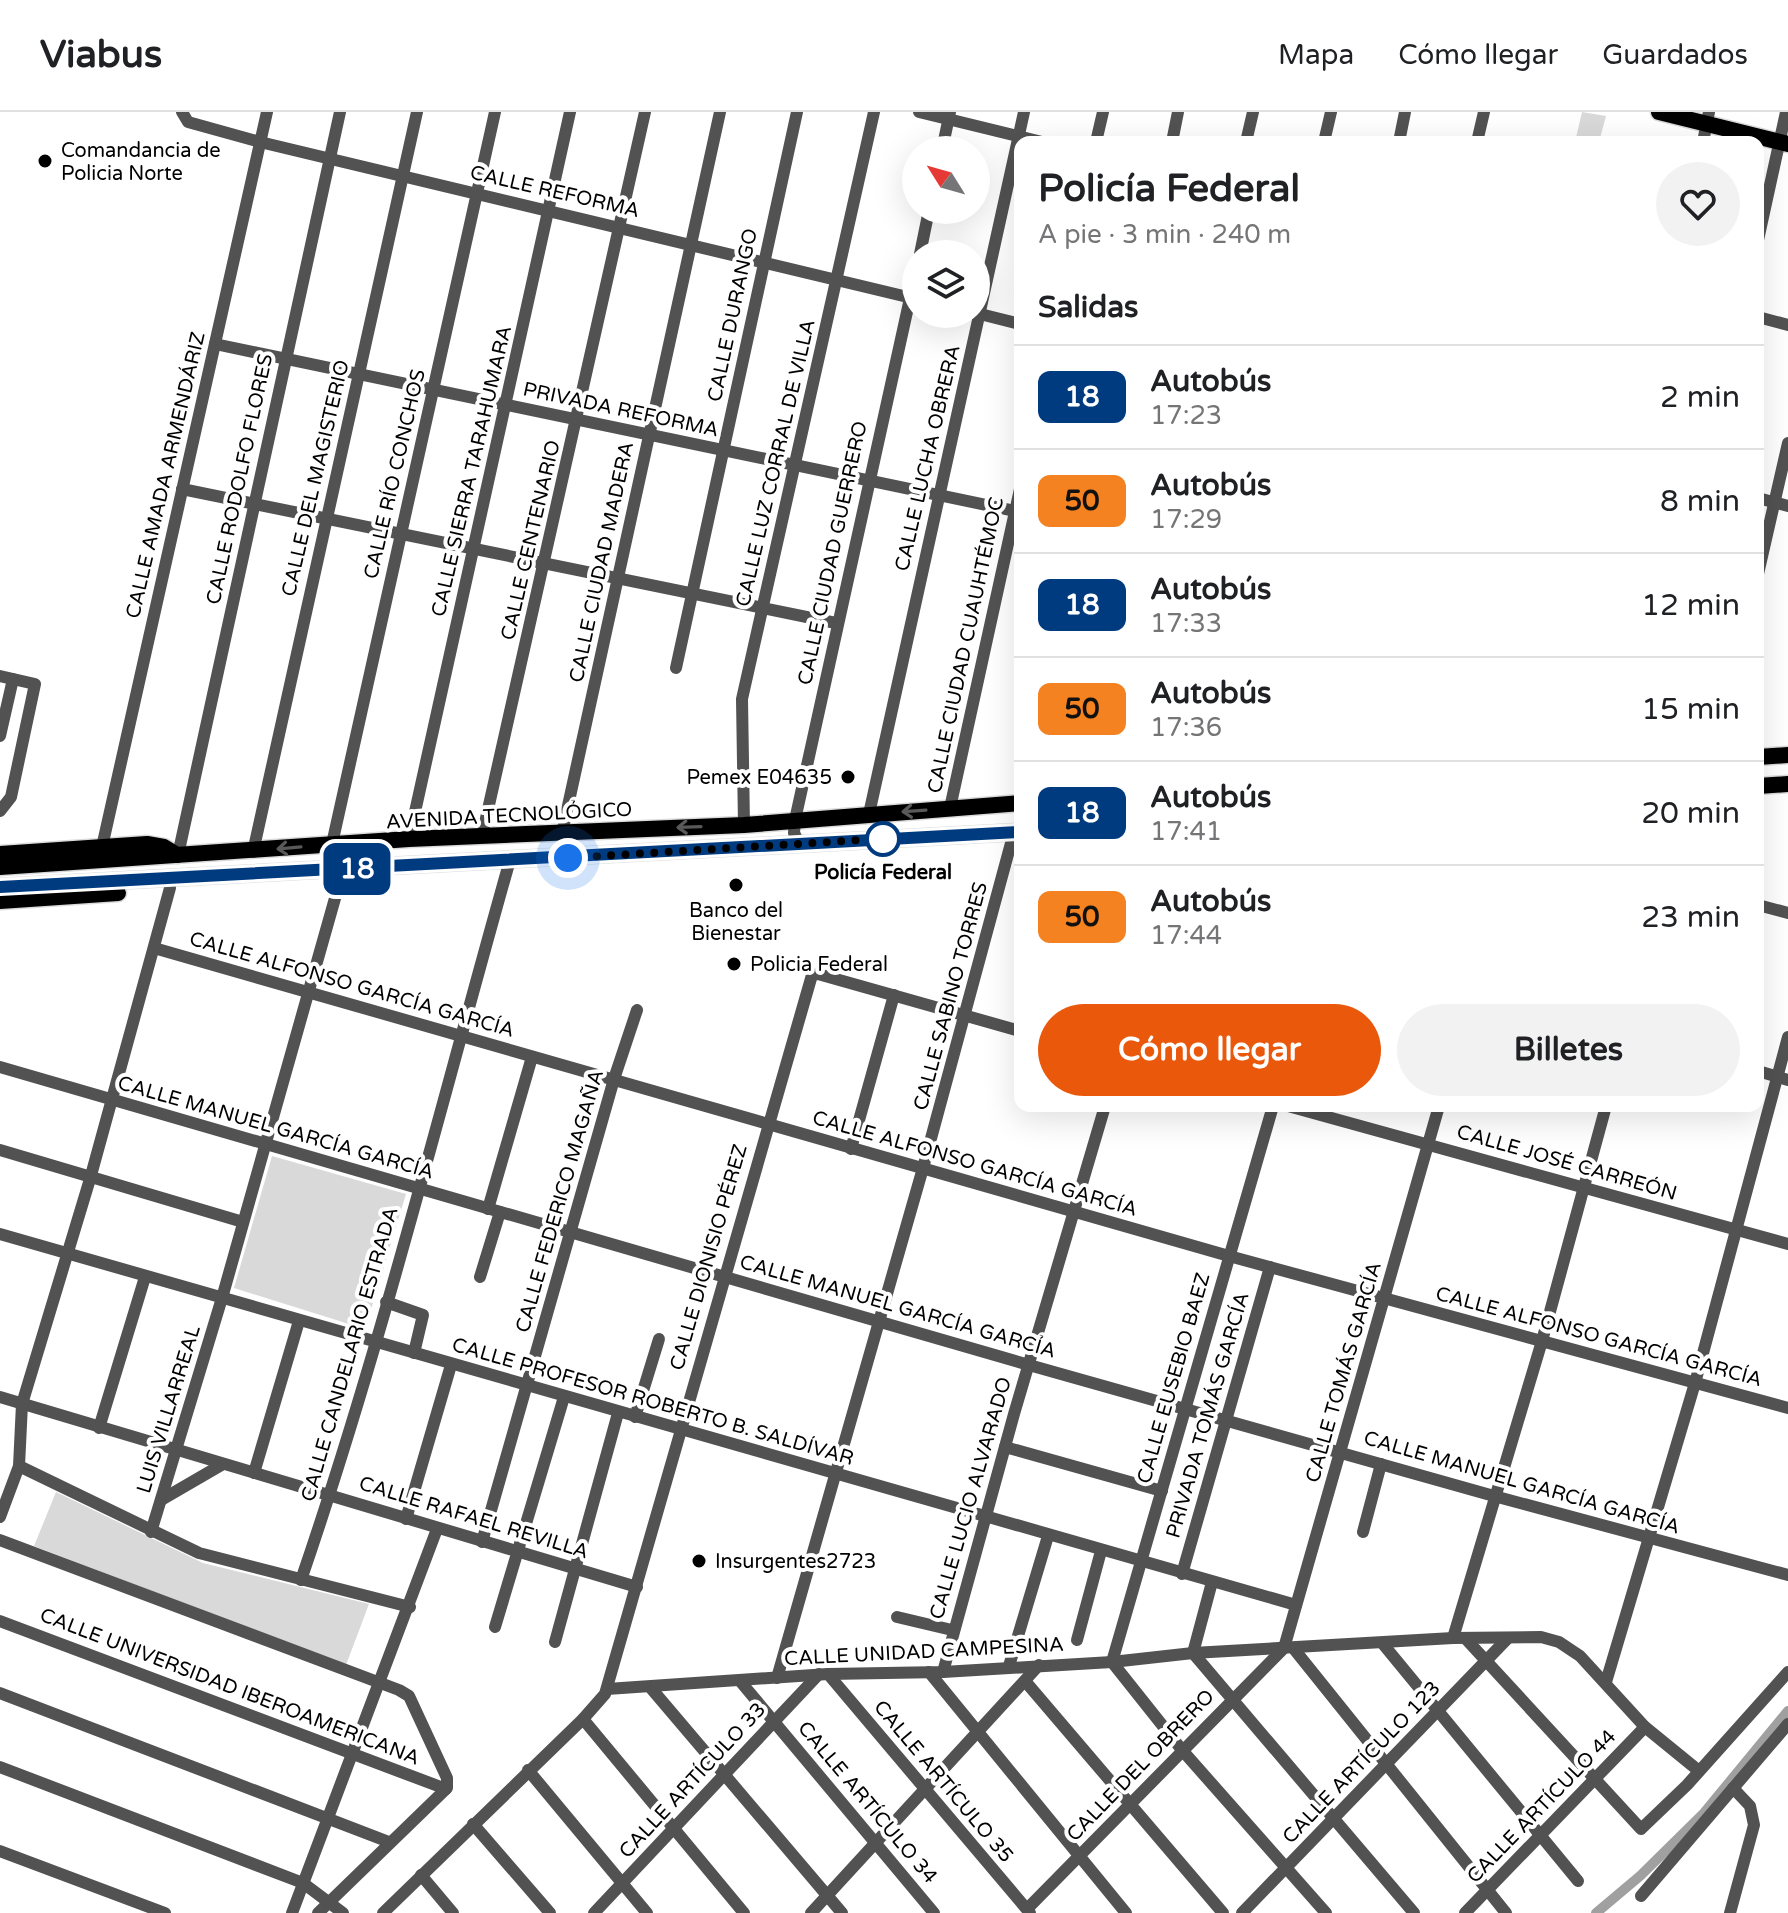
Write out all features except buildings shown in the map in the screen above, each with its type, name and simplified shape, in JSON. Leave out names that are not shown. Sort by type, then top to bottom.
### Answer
[{"type":"main road","points":[[1659,112],[1708,118],[1763,136]]},
{"type":"main road","points":[[1764,136],[1784,143]]},
{"type":"main road","points":[[1764,757],[1788,755]]},
{"type":"main road","points":[[1764,786],[1788,784]]},
{"type":"main road","name":"AVENIDA TECNOLÓGICO","points":[[0,867],[409,839],[744,825],[1014,803]]},
{"type":"main road","points":[[0,901],[343,870],[1014,832]]},
{"type":"main road","points":[[0,854],[147,844],[164,847],[178,855]]},
{"type":"main road","points":[[0,887],[176,884]]},
{"type":"street","name":"CALLE AMADA ARMENDÁRIZ","points":[[102,847],[267,112]]},
{"type":"street","name":"CALLE RODOLFO FLORES","points":[[178,855],[340,112]]},
{"type":"street","name":"CALLE DEL MAGISTERIO","points":[[253,852],[417,112]]},
{"type":"street","name":"CALLE RÍO CONCHOS","points":[[332,844],[495,112]]},
{"type":"street","name":"CALLE SIERRA TARAHUMARA","points":[[409,839],[570,112]]},
{"type":"street","name":"CALLE CENTENARIO","points":[[482,836],[645,112]]},
{"type":"street","name":"CALLE CIUDAD MADERA","points":[[562,833],[720,112]]},
{"type":"street","name":"CALLE DURANGO","points":[[676,668],[797,112]]},
{"type":"street","name":"CALLE LUZ CORRAL DE VILLA","points":[[744,825],[741,708],[874,112]]},
{"type":"street","points":[[919,112],[950,116],[1018,136]]},
{"type":"street","name":"CALLE LUCHA OBRERA","points":[[1018,136],[1024,112]]},
{"type":"street","points":[[1097,136],[1103,112]]},
{"type":"street","points":[[1173,136],[1178,112]]},
{"type":"street","points":[[1247,136],[1253,112]]},
{"type":"street","points":[[1325,136],[1331,112]]},
{"type":"street","points":[[1400,136],[1405,112]]},
{"type":"street","points":[[1478,136],[1484,112]]},
{"type":"street","points":[[1764,218],[1784,143],[1786,112]]},
{"type":"street","name":"CALLE REFORMA","points":[[184,116],[260,142],[902,295]]},
{"type":"street","points":[[945,136],[950,116]]},
{"type":"street","name":"CALLE LUCHA OBRERA","points":[[990,261],[1014,154]]},
{"type":"street","points":[[990,317],[1014,323]]},
{"type":"street","points":[[1764,319],[1788,325]]},
{"type":"street","name":"CALLE CIUDAD GUERRERO","points":[[799,843],[794,833],[795,820],[836,623],[906,328]]},
{"type":"street","name":"CALLE LUCHA OBRERA","points":[[869,814],[975,328]]},
{"type":"street","name":"PRIVADA REFORMA","points":[[215,344],[1014,511]]},
{"type":"street","points":[[1764,556],[1782,504],[1788,443]]},
{"type":"street","points":[[182,489],[836,623]]},
{"type":"street","name":"CALLE CIUDAD CUAUHTÉMOC","points":[[950,808],[1014,529]]},
{"type":"street","points":[[0,736],[7,678],[35,684],[11,797],[0,811]]},
{"type":"street","name":"CALLE CANDELARIO ESTRADA","points":[[301,1580],[330,1495],[510,860]]},
{"type":"street","name":"CALLE SABINO TORRES","points":[[777,1678],[965,1015],[1014,866]]},
{"type":"street","name":"LUIS VILLARREAL","points":[[151,1532],[222,1298],[343,870]]},
{"type":"street","points":[[0,1517],[19,1466],[22,1404],[90,1179],[154,948],[176,884]]},
{"type":"street","points":[[1764,907],[1788,913]]},
{"type":"street","name":"CALLE ALFONSO GARCÍA GARCÍA","points":[[154,948],[1229,1256],[1788,1408]]},
{"type":"street","name":"CALLE DIONISIO PÉREZ","points":[[607,1689],[812,975],[894,995]]},
{"type":"street","points":[[851,1149],[894,995],[1014,1029]]},
{"type":"street","name":"CALLE FEDERICO MAGAÑA","points":[[482,1542],[614,1079],[637,1010]]},
{"type":"street","points":[[1699,1771],[1645,1727],[1606,1682],[1695,1383],[1734,1230],[1782,1078],[1788,1037]]},
{"type":"street","points":[[480,1277],[532,1057]]},
{"type":"street","name":"CALLE MANUEL GARCÍA GARCÍA","points":[[0,1067],[1029,1365],[1788,1575]]},
{"type":"street","name":"CALLE LUCIO ALVARADO","points":[[936,1672],[952,1630],[1103,1112]]},
{"type":"street","name":"CALLE EUSEBIO BAEZ","points":[[1112,1662],[1271,1112]]},
{"type":"street","name":"CALLE JOSÉ CARREÓN","points":[[1310,1112],[1788,1244]]},
{"type":"street","name":"CALLE TOMÁS GARCÍA","points":[[1289,1648],[1296,1605],[1437,1112]]},
{"type":"street","points":[[1604,1112],[1542,1341],[1494,1496],[1459,1638],[1487,1661],[1637,1827],[1645,1827],[1788,1672]]},
{"type":"street","points":[[0,1150],[243,1222]]},
{"type":"street","name":"CALLE PROFESOR ROBERTO B. SALDÍVAR","points":[[0,1234],[1296,1605]]},
{"type":"street","name":"PRIVADA TOMÁS GARCÍA","points":[[1182,1574],[1270,1267]]},
{"type":"street","points":[[99,1428],[145,1277]]},
{"type":"street","points":[[386,1302],[423,1315],[414,1353]]},
{"type":"street","points":[[254,1473],[299,1321]]},
{"type":"street","points":[[635,1417],[659,1339]]},
{"type":"street","points":[[406,1519],[451,1365]]},
{"type":"street","name":"CALLE RAFAEL REVILLA","points":[[0,1397],[637,1587]]},
{"type":"street","points":[[495,1627],[564,1397]]},
{"type":"street","points":[[555,1642],[578,1569],[618,1413]]},
{"type":"street","points":[[1005,1447],[1162,1491]]},
{"type":"street","points":[[161,1500],[223,1464]]},
{"type":"street","points":[[1363,1532],[1381,1464]]},
{"type":"street","points":[[19,1466],[151,1532],[210,1557],[410,1607]]},
{"type":"street","points":[[292,1913],[437,1529]]},
{"type":"street","points":[[1009,1666],[1048,1536]]},
{"type":"street","points":[[0,1540],[381,1683],[405,1693],[413,1701],[447,1778],[446,1789],[318,1913]]},
{"type":"street","points":[[1077,1640],[1101,1551]]},
{"type":"street","points":[[1212,1582],[1193,1653],[1414,1913]]},
{"type":"street","points":[[897,1617],[952,1630]]},
{"type":"street","name":"CALLE UNIVERSIDAD IBEROAMERICANA","points":[[0,1621],[446,1789]]},
{"type":"street","name":"CALLE UNIDAD CAMPESINA","points":[[607,1689],[824,1674],[936,1672],[1112,1662],[1193,1653],[1459,1638],[1541,1637],[1559,1642],[1580,1656],[1606,1682]]},
{"type":"street","name":"CALLE ARTÍCULO 123","points":[[1242,1913],[1508,1638]]},
{"type":"street","points":[[1383,1644],[1578,1881]]},
{"type":"street","points":[[1289,1648],[1506,1913]]},
{"type":"street","name":"CALLE DEL OBRERO","points":[[1028,1911],[1233,1697],[1289,1648]]},
{"type":"street","points":[[1112,1662],[1182,1750],[1326,1913]]},
{"type":"street","points":[[811,1913],[1039,1665]]},
{"type":"street","points":[[936,1672],[978,1734],[1126,1913]]},
{"type":"street","name":"CALLE ARTÍCULO 33","points":[[594,1913],[824,1674]]},
{"type":"street","name":"CALLE ARTÍCULO 35","points":[[824,1674],[1028,1911]]},
{"type":"street","name":"CALLE ARTÍCULO 34","points":[[740,1681],[934,1913]]},
{"type":"street","points":[[1025,1681],[1223,1913]]},
{"type":"street","points":[[650,1687],[842,1913]]},
{"type":"street","points":[[383,1913],[583,1719],[607,1689]]},
{"type":"street","points":[[0,1693],[389,1842]]},
{"type":"street","points":[[583,1719],[744,1913]]},
{"type":"street","points":[[1641,1896],[1788,1724]]},
{"type":"street","name":"CALLE ARTÍCULO 44","points":[[1465,1913],[1645,1727]]},
{"type":"street","points":[[0,1767],[303,1883],[343,1913]]},
{"type":"street","points":[[528,1770],[647,1913]]},
{"type":"street","points":[[1730,1913],[1754,1828],[1750,1806],[1733,1788]]},
{"type":"street","points":[[473,1824],[550,1913]]},
{"type":"street","points":[[0,1851],[165,1913]]},
{"type":"street","points":[[421,1875],[453,1913]]},
{"type":"shaded area","points":[[1582,112],[1606,116],[1601,136],[1576,136]]},
{"type":"shaded area","points":[[272,1156],[406,1194],[365,1329],[234,1288]]},
{"type":"shaded area","points":[[56,1492],[203,1563],[369,1604],[346,1665],[34,1546]]},
{"type":"waterway","points":[[1596,1913],[1640,1876],[1704,1813],[1788,1711]]},
{"type":"bus line","name":"18","points":[[0,887],[1014,832]]},
{"type":"place","name":"Comandancia de Policia Norte","points":[[45,161]]},
{"type":"place","name":"Pemex E04635","points":[[848,777]]},
{"type":"place","name":"Policía Federal","points":[[883,839]]},
{"type":"place","name":"Banco del Bienestar","points":[[736,885]]},
{"type":"place","name":"Policia Federal","points":[[734,964]]},
{"type":"place","name":"Insurgentes2723","points":[[699,1561]]},
{"type":"route","points":[[568,858],[894,838],[883,839]]}]
